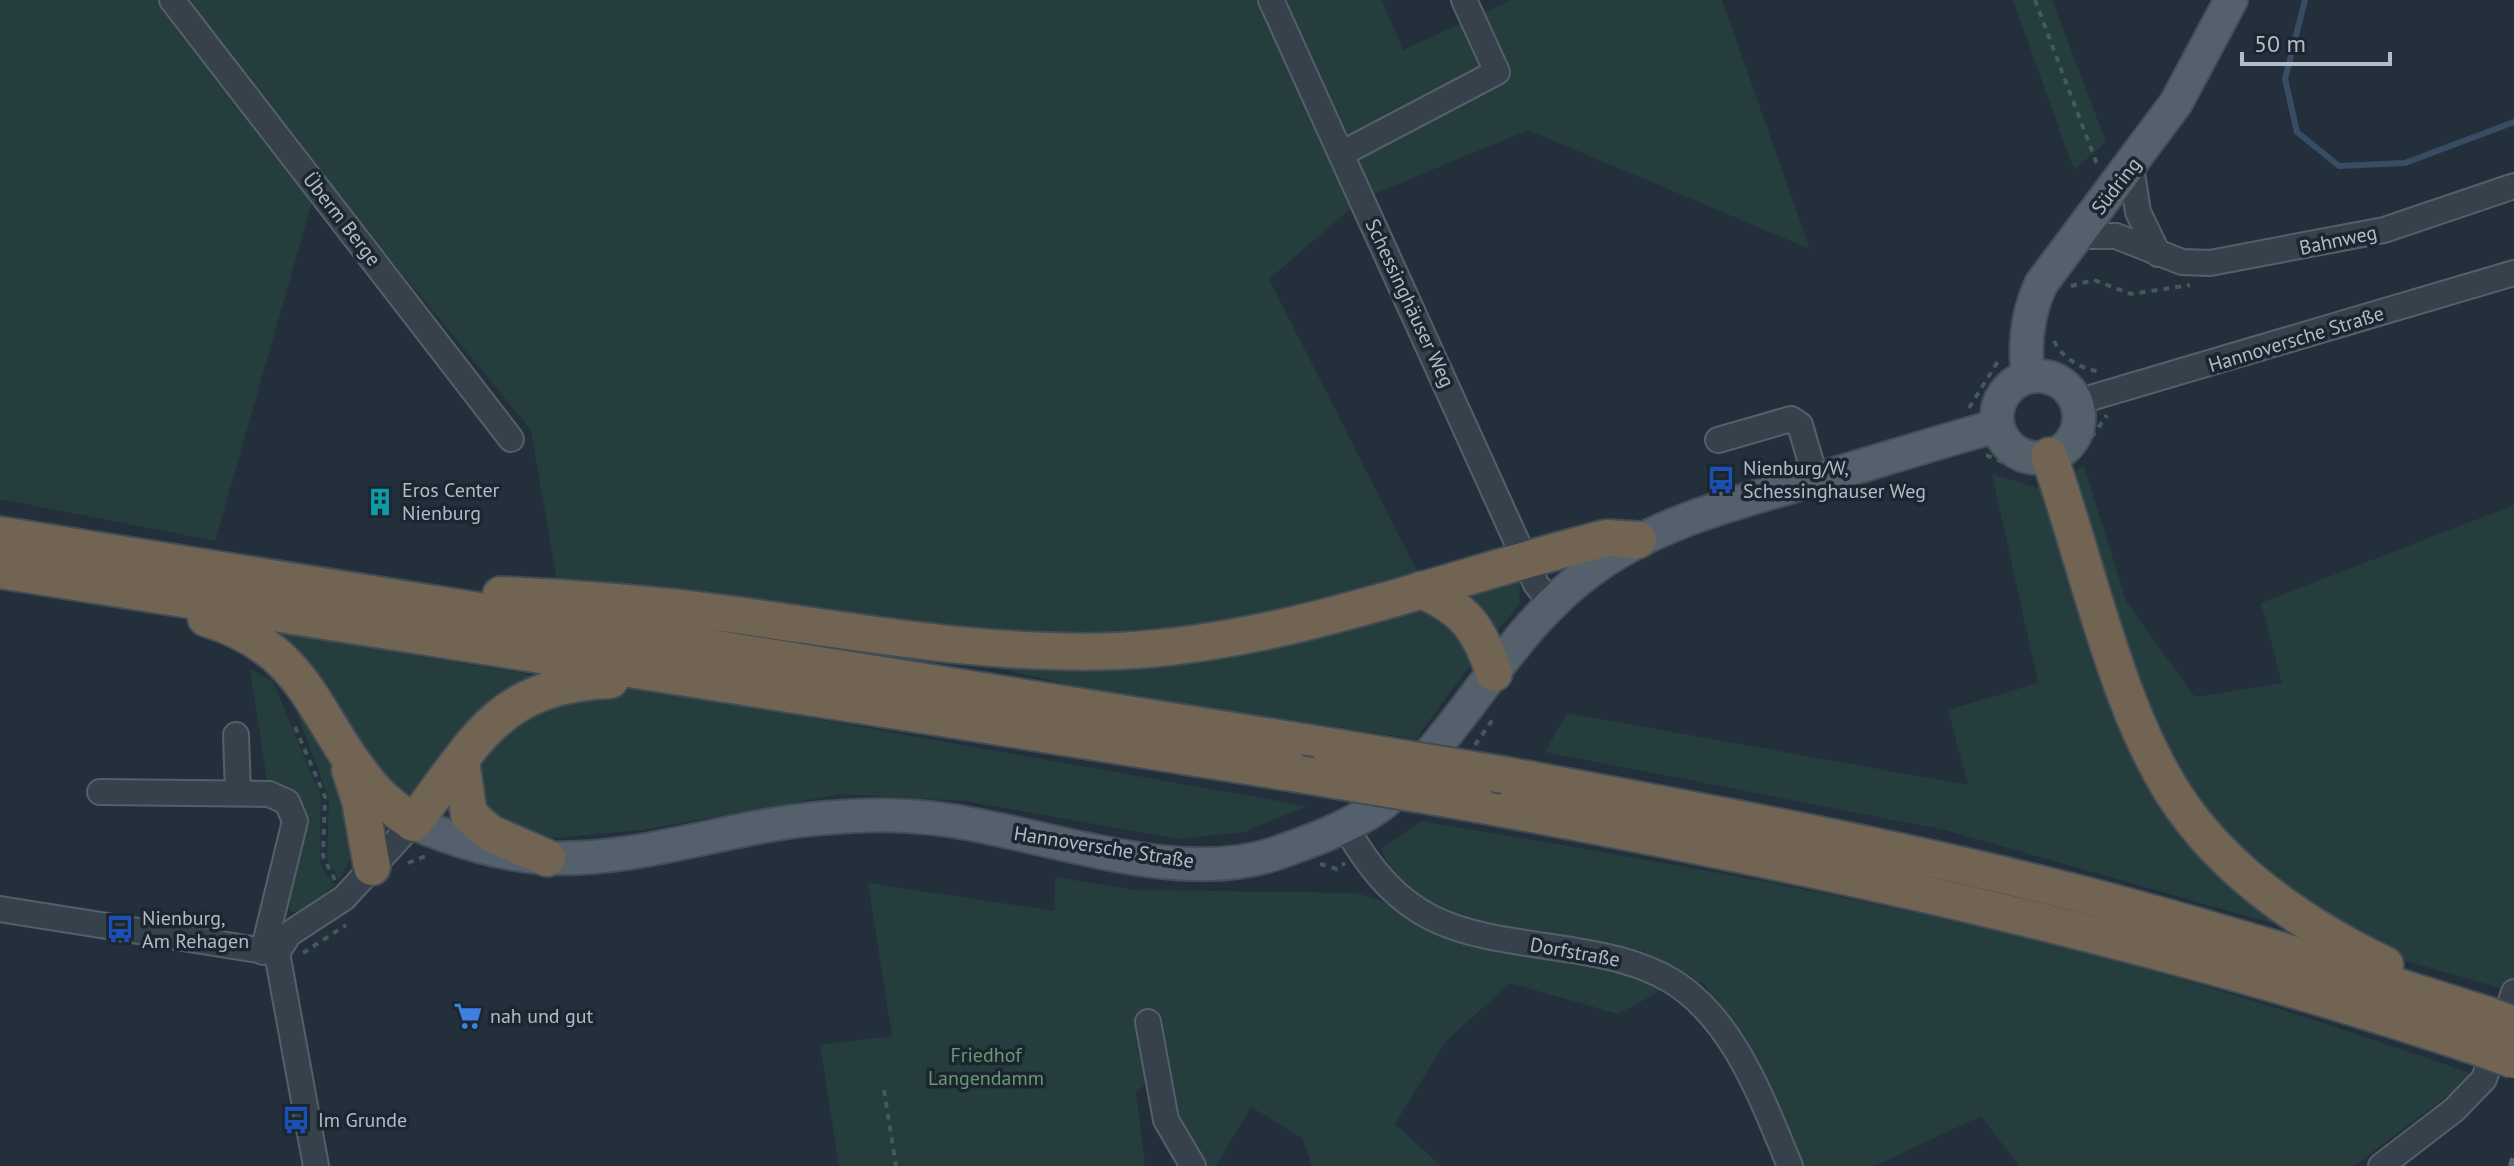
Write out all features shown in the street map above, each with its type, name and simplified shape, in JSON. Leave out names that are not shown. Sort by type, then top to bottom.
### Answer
[{"type":"highway","points":[[2052,464],[2134,715],[2191,819],[2230,864],[2297,917],[2493,1029],[2514,1060]]},
{"type":"highway","points":[[0,535],[1504,775],[1903,853],[2091,897],[2350,971],[2493,1029]]},
{"type":"highway","points":[[330,587],[594,599],[913,641],[1036,651],[1120,651],[1197,643],[1276,629],[1607,538],[1638,540]]},
{"type":"highway","points":[[0,570],[1478,804],[1880,881],[2070,926],[2340,1001],[2493,1029]]},
{"type":"highway","points":[[96,586],[250,634],[285,660],[312,694],[375,790],[413,823],[484,730],[511,706],[562,683],[686,677]]},
{"type":"highway","points":[[1421,590],[1437,597],[1482,637],[1494,673]]},
{"type":"highway","points":[[339,738],[385,870]]},
{"type":"highway","points":[[461,762],[469,815],[490,833],[547,858]]},
{"type":"main road","name":"Südring","points":[[2028,376],[2026,335],[2032,303],[2050,269],[2131,167],[2176,103],[2231,0]]},
{"type":"main road","points":[[2028,376],[2052,378],[2063,384],[2077,402],[2076,431],[2052,464],[2021,455],[2010,448],[1997,426],[1999,400],[2016,381],[2028,376]]},
{"type":"main road","name":"Hannoversche Straße","points":[[413,823],[498,852],[547,858],[620,852],[764,824],[828,817],[945,819],[1163,862],[1218,864],[1353,839],[1380,805],[1413,773],[1552,604],[1592,569],[1638,540],[1680,522],[1997,426]]},
{"type":"street","name":"Überm Berge","points":[[172,0],[511,439]]},
{"type":"street","name":"Schessinghäuser Weg","points":[[1271,0],[1536,584],[1552,604]]},
{"type":"street","points":[[1341,154],[1497,72],[1464,0]]},
{"type":"street","points":[[2131,167],[2138,212],[2158,254]]},
{"type":"street","name":"Bahnweg","points":[[2077,236],[2116,236],[2182,262],[2210,263],[2384,230],[2514,186]]},
{"type":"street","name":"Hannoversche Straße","points":[[2077,402],[2514,273]]},
{"type":"street","points":[[1718,440],[1791,419],[1800,425],[1816,480]]},
{"type":"street","points":[[236,735],[238,793]]},
{"type":"street","points":[[100,792],[276,795],[287,802],[294,814],[270,952],[316,1166]]},
{"type":"street","points":[[270,952],[289,934],[385,870],[413,823]]},
{"type":"street","name":"Dorfstraße","points":[[1353,839],[1405,902],[1427,918],[1465,934],[1625,959],[1672,981],[1702,1008],[1746,1061],[1790,1166]]},
{"type":"street","points":[[0,909],[270,952]]},
{"type":"street","points":[[2381,1166],[2454,1110],[2484,1079],[2514,992]]},
{"type":"street","points":[[1148,1022],[1166,1120],[1193,1166]]},
{"type":"path","points":[[2035,0],[2109,195]]},
{"type":"path","points":[[2054,341],[2059,352],[2093,371]]},
{"type":"path","points":[[1962,416],[1995,371],[2004,348]]},
{"type":"path","points":[[1980,455],[2024,471],[2072,463],[2084,451],[2106,416]]},
{"type":"path","points":[[292,719],[325,797],[323,856],[344,898]]},
{"type":"path","points":[[1312,865],[1337,869],[1353,839]]},
{"type":"path","points":[[385,870],[433,855]]},
{"type":"path","points":[[884,1090],[896,1166]]},
{"type":"green space","points":[[0,0],[1382,0],[1403,50],[1511,0],[1722,0],[1810,249],[1528,130],[1362,199],[1269,279],[1421,579],[1473,661],[1416,739],[1097,691],[636,586],[557,581],[531,430],[320,174],[215,541],[0,499]]},
{"type":"green space","points":[[2013,0],[2052,0],[2106,142],[2074,170]]},
{"type":"green space","points":[[2084,466],[2126,601],[2195,697],[2282,683],[2261,603],[2514,505],[2514,992],[1945,830],[1545,752],[1567,713],[1968,785],[1948,710],[2038,683],[1992,474],[2038,488]]},
{"type":"green space","points":[[1520,580],[1519,605],[1491,638],[1448,593]]},
{"type":"green space","points":[[271,632],[539,676],[406,805]]},
{"type":"green space","points":[[250,669],[273,682],[321,797],[320,859],[322,869],[335,885],[302,912],[291,912],[285,900],[293,796],[271,780],[267,781]]},
{"type":"green space","points":[[647,689],[1307,806],[1244,832],[1178,839],[965,801],[842,794],[642,830],[544,839],[494,826],[472,797],[477,755],[523,711],[569,691]]},
{"type":"green space","points":[[290,694],[332,748],[356,850],[339,879],[327,859],[329,799]]},
{"type":"green space","points":[[1421,821],[1819,892],[2056,945],[2268,1006],[2478,1076],[2465,1095],[2455,1090],[2354,1166],[2019,1166],[1981,1116],[1875,1166],[1804,1166],[1776,1108],[1704,983],[1681,980],[1644,951],[1451,918],[1414,894],[1392,872],[1381,849]]},
{"type":"green space","name":"Friedhof Langendamm","points":[[1055,877],[1134,890],[1355,893],[1380,900],[1458,942],[1621,969],[1664,989],[1618,1014],[1510,983],[1445,1042],[1395,1124],[1441,1166],[1312,1166],[1302,1138],[1251,1107],[1216,1166],[1207,1166],[1177,1122],[1159,1071],[1136,1093],[1145,1166],[839,1166],[820,1045],[892,1036],[868,883],[1054,911]]},
{"type":"waterway","points":[[2305,0],[2285,79],[2297,132],[2339,166],[2405,163],[2514,122]]},
{"type":"railway","points":[[2511,1166],[2514,1155]]},
{"type":"place","name":"Nienburg/W, Schessinghauser Weg","points":[[1721,480]]},
{"type":"place","name":"Eros Center Nienburg","points":[[380,502]]},
{"type":"place","name":"Nienburg, Am Rehagen","points":[[120,929]]},
{"type":"place","name":"nah und gut","points":[[468,1016]]},
{"type":"place","name":"Im Grunde","points":[[296,1120]]}]
